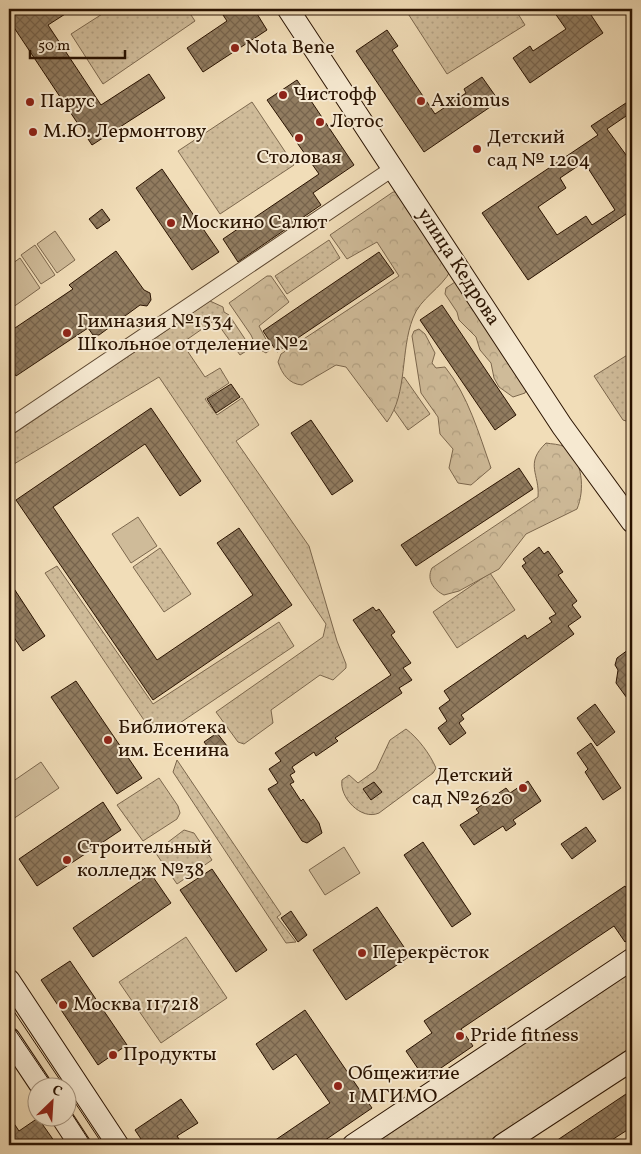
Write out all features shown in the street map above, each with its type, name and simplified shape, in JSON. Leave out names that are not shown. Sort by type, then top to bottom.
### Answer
[{"type":"street","name":"улица Кедрова","points":[[288,9],[562,426],[632,522]]},
{"type":"street","points":[[9,427],[392,168]]},
{"type":"street","points":[[353,1145],[632,959]]},
{"type":"street","points":[[9,980],[118,1145]]},
{"type":"street","points":[[9,1038],[34,1076]]},
{"type":"street","points":[[502,1145],[632,1060]]},
{"type":"street","points":[[68,1126],[80,1145]]},
{"type":"green space","points":[[110,9],[187,9],[195,21],[103,84],[71,34]]},
{"type":"green space","points":[[405,9],[515,9],[525,25],[447,74]]},
{"type":"green space","points":[[252,102],[294,165],[220,214],[178,151]]},
{"type":"green space","points":[[393,192],[397,192],[451,270],[442,283],[420,305],[413,318],[406,344],[398,398],[394,411],[387,422],[346,367],[336,365],[302,385],[293,383],[287,378],[278,362],[281,354],[399,276],[377,242],[347,259],[330,235]]},
{"type":"green space","points":[[55,231],[75,260],[57,273],[37,244]]},
{"type":"green space","points":[[329,240],[340,258],[287,294],[275,276]]},
{"type":"green space","points":[[35,245],[55,275],[41,284],[21,255]]},
{"type":"green space","points":[[20,258],[40,288],[9,310],[9,266]]},
{"type":"green space","points":[[267,276],[271,276],[289,302],[259,326],[271,349],[266,353],[257,348],[251,335],[229,303]]},
{"type":"green space","points":[[455,282],[527,388],[525,393],[513,397],[499,387],[494,378],[491,363],[480,350],[476,337],[459,320],[457,312],[445,294],[446,288]]},
{"type":"green space","points":[[210,301],[223,307],[224,312],[229,315],[251,348],[240,355],[215,320],[182,343],[205,377],[220,368],[229,383],[205,399],[217,415],[242,398],[259,425],[236,441],[309,546],[337,641],[346,664],[346,668],[333,680],[320,675],[271,710],[273,723],[244,744],[238,742],[216,712],[323,637],[326,624],[159,377],[9,467],[9,437]]},
{"type":"green space","points":[[419,329],[425,334],[435,353],[432,363],[436,368],[445,367],[460,390],[472,415],[491,468],[471,485],[458,483],[449,468],[453,449],[440,434],[438,417],[421,393],[412,336],[414,331]]},
{"type":"green space","points":[[632,352],[632,423],[623,420],[594,376]]},
{"type":"green space","points":[[404,377],[430,414],[408,430],[382,393]]},
{"type":"green space","points":[[546,443],[565,447],[576,460],[581,476],[581,493],[577,509],[526,534],[499,569],[459,591],[444,595],[440,593],[432,584],[430,572],[432,568],[538,497],[534,463],[539,450]]},
{"type":"green space","points":[[138,517],[157,546],[131,563],[112,534]]},
{"type":"green space","points":[[160,548],[191,594],[164,612],[133,567]]},
{"type":"green space","points":[[57,566],[153,704],[279,622],[294,646],[165,733],[152,732],[45,573]]},
{"type":"green space","points":[[490,573],[515,610],[457,648],[433,612]]},
{"type":"green space","points":[[406,729],[423,747],[436,768],[433,773],[379,813],[372,815],[359,811],[344,793],[342,780],[349,775],[358,783],[376,770],[390,740]]},
{"type":"green space","points":[[177,760],[281,914],[277,917],[296,942],[286,943],[173,772]]},
{"type":"green space","points":[[41,762],[59,788],[13,819],[9,812],[9,784]]},
{"type":"green space","points":[[159,778],[178,806],[180,813],[177,819],[143,841],[117,805]]},
{"type":"green space","points":[[184,830],[194,833],[212,860],[177,884],[155,852]]},
{"type":"green space","points":[[344,847],[360,873],[325,895],[309,870]]},
{"type":"green space","points":[[186,937],[227,998],[161,1043],[119,982]]},
{"type":"green space","points":[[632,967],[632,1050],[488,1145],[365,1145]]},
{"type":"building","points":[[20,9],[73,9],[48,25],[101,105],[149,74],[165,98],[92,145],[9,20],[9,16]]},
{"type":"building","points":[[219,9],[254,9],[267,30],[203,72],[187,48],[227,21]]},
{"type":"building","points":[[552,9],[587,9],[603,33],[530,83],[513,58],[530,46],[533,51],[566,29]]},
{"type":"building","points":[[387,30],[398,46],[392,50],[435,114],[466,93],[464,89],[482,77],[499,101],[424,152],[356,51]]},
{"type":"building","points":[[297,80],[354,165],[313,193],[321,205],[238,262],[223,239],[319,174],[267,100]]},
{"type":"building","points":[[632,99],[632,112],[607,129],[632,163],[632,210],[528,280],[482,213],[598,135],[591,126]],"holes":[[[584,162],[615,210],[592,225],[586,216],[557,235],[538,207],[566,188],[560,178]]]},
{"type":"building","points":[[162,169],[219,252],[192,270],[136,188]]},
{"type":"building","points":[[102,209],[110,220],[97,229],[89,219]]},
{"type":"building","points":[[116,251],[144,290],[150,293],[151,300],[147,306],[140,305],[99,335],[93,335],[88,328],[16,376],[9,365],[9,332],[73,289],[69,285]]},
{"type":"building","points":[[379,252],[394,273],[277,352],[263,331]]},
{"type":"building","points":[[442,305],[516,415],[495,430],[420,320]]},
{"type":"building","points":[[231,384],[240,397],[216,413],[207,399]]},
{"type":"building","points":[[151,408],[201,481],[180,496],[145,444],[53,507],[157,660],[253,595],[217,543],[239,528],[292,605],[153,700],[16,500]]},
{"type":"building","points":[[311,420],[353,481],[332,495],[291,433]]},
{"type":"building","points":[[519,468],[533,489],[416,566],[401,545]]},
{"type":"building","points":[[539,547],[544,554],[548,551],[563,572],[558,575],[577,601],[572,605],[581,617],[568,626],[574,634],[461,715],[464,719],[459,723],[466,733],[450,745],[438,728],[447,721],[439,708],[450,700],[444,691],[525,635],[527,639],[552,622],[549,618],[556,614],[522,566],[526,563],[523,559]]},
{"type":"building","points":[[9,581],[45,636],[23,651],[9,630]]},
{"type":"building","points":[[373,607],[376,611],[379,609],[395,632],[391,635],[411,663],[403,668],[412,680],[399,688],[402,693],[335,738],[338,741],[316,756],[314,752],[292,767],[295,772],[290,775],[294,782],[290,784],[319,823],[322,833],[307,843],[302,841],[268,789],[278,783],[269,769],[281,761],[275,753],[391,675],[353,620]]},
{"type":"building","points":[[632,647],[632,705],[616,683],[618,670],[615,665],[617,658]]},
{"type":"building","points":[[76,681],[142,778],[117,794],[51,697]]},
{"type":"building","points":[[595,704],[615,732],[597,746],[577,718]]},
{"type":"building","points":[[217,733],[227,746],[214,755],[204,742]]},
{"type":"building","points":[[591,743],[621,788],[603,800],[585,772],[588,769],[577,753]]},
{"type":"building","points":[[528,781],[541,801],[513,820],[516,824],[506,831],[503,826],[474,845],[460,825],[479,813],[476,809],[506,788],[510,793]]},
{"type":"building","points":[[374,782],[382,792],[371,800],[363,789]]},
{"type":"building","points":[[103,802],[121,830],[37,886],[19,859]]},
{"type":"building","points":[[586,827],[596,841],[572,859],[561,844]]},
{"type":"building","points":[[423,842],[471,914],[452,927],[404,855]]},
{"type":"building","points":[[212,869],[267,950],[236,972],[180,890]]},
{"type":"building","points":[[151,874],[171,903],[93,957],[73,928]]},
{"type":"building","points":[[625,886],[632,896],[632,937],[625,942],[614,926],[461,1029],[473,1046],[425,1079],[406,1051],[432,1033],[424,1021]]},
{"type":"building","name":"Перекрёсток","points":[[377,907],[410,956],[346,1000],[313,950]]},
{"type":"building","points":[[291,911],[307,935],[298,942],[281,918]]},
{"type":"building","points":[[70,961],[127,1045],[98,1065],[41,980]]},
{"type":"building","name":"Общежитие 1 МГИМО","points":[[305,1010],[372,1108],[318,1145],[268,1145],[330,1103],[296,1054],[273,1070],[256,1044]]},
{"type":"building","points":[[632,1090],[632,1127],[604,1145],[550,1145]]},
{"type":"building","points":[[181,1099],[198,1123],[177,1136],[183,1145],[145,1145],[135,1130]]},
{"type":"building","points":[[9,1116],[19,1131],[28,1125],[44,1126],[57,1145],[9,1145]]},
{"type":"tram line","points":[[9,1004],[57,1076]]},
{"type":"tram line","points":[[9,1021],[46,1076]]},
{"type":"tram line","points":[[78,1107],[103,1145]]},
{"type":"tram line","points":[[78,1123],[92,1145]]},
{"type":"place","name":"Nota Bene","points":[[235,48]]},
{"type":"place","name":"Чистофф","points":[[283,95]]},
{"type":"place","name":"Axiomus","points":[[421,101]]},
{"type":"place","name":"Парус","points":[[30,102]]},
{"type":"place","name":"Лотос","points":[[320,122]]},
{"type":"place","name":"М.Ю. Лермонтову","points":[[33,132]]},
{"type":"place","name":"Столовая","points":[[299,138]]},
{"type":"place","name":"Детский сад № 1204","points":[[477,149]]},
{"type":"place","name":"Москино Салют","points":[[171,223]]},
{"type":"place","name":"Гимназия №1534 Школьное отделение №2","points":[[67,333]]},
{"type":"place","name":"Библиотека им. Есенина","points":[[108,740]]},
{"type":"place","name":"Детский сад №2620","points":[[523,788]]},
{"type":"place","name":"Строительный колледж №38","points":[[67,860]]},
{"type":"place","name":"Перекрёсток","points":[[362,953]]},
{"type":"place","name":"Москва 117218","points":[[63,1005]]},
{"type":"place","name":"Pride fitness","points":[[460,1036]]},
{"type":"place","name":"Продукты","points":[[113,1055]]},
{"type":"place","name":"Общежитие 1 МГИМО","points":[[338,1086]]}]
